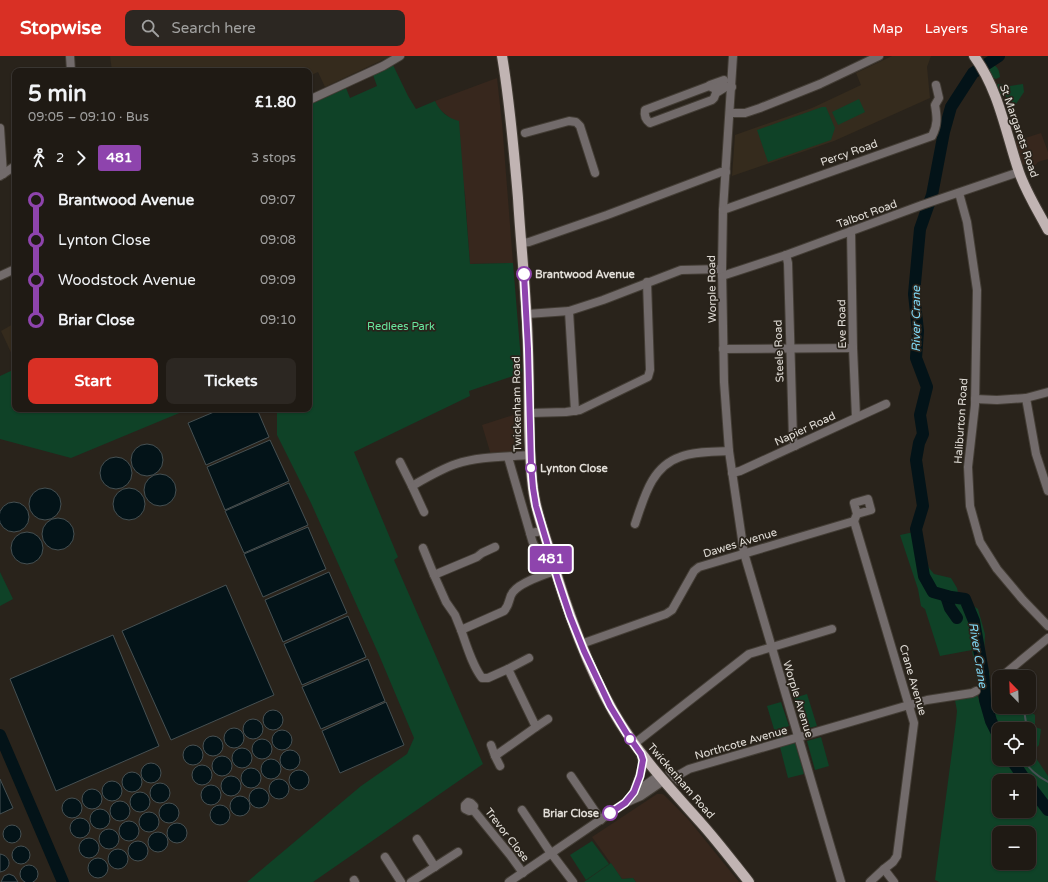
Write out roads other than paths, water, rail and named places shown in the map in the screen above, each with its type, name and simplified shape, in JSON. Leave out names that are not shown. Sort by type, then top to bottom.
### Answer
[{"type":"main road","name":"Twickenham Road","points":[[502,56],[512,133],[527,314],[530,455],[534,493],[543,531],[570,616],[581,644],[614,713],[641,754],[749,882]]},
{"type":"main road","name":"St Margarets Road","points":[[975,57],[987,78],[999,108],[1019,172],[1048,230]]},
{"type":"street","points":[[70,56],[71,68]]},
{"type":"street","points":[[312,99],[383,66],[400,56]]},
{"type":"street","name":"Worple Road","points":[[733,56],[727,85],[730,113],[723,210],[722,273],[724,382],[729,451],[738,521]]},
{"type":"street","points":[[730,113],[745,113],[760,108],[820,84],[879,56]]},
{"type":"street","points":[[713,89],[714,98],[706,103],[650,123],[648,121],[644,110],[719,87],[727,85]]},
{"type":"street","name":"Percy Road","points":[[723,210],[932,136],[936,128],[937,120],[935,105],[939,98],[936,85]]},
{"type":"street","points":[[524,133],[569,121],[576,122],[580,126],[595,173]]},
{"type":"street","points":[[0,128],[1,175]]},
{"type":"street","points":[[1,175],[12,168]]},
{"type":"street","points":[[522,243],[529,242],[607,215],[721,172],[726,172]]},
{"type":"street","name":"Talbot Road","points":[[527,314],[569,311],[603,300],[681,270],[722,273],[786,255],[935,200],[1019,172]]},
{"type":"street","name":"Haliburton Road","points":[[959,193],[967,222],[977,290],[975,399],[968,467],[970,506],[980,542],[997,569],[1023,600],[1048,626]]},
{"type":"street","name":"Eve Road","points":[[851,232],[856,417]]},
{"type":"street","name":"Steele Road","points":[[786,255],[788,263],[793,439],[795,446]]},
{"type":"street","points":[[0,276],[12,270]]},
{"type":"street","points":[[530,413],[580,410],[648,377],[650,370],[647,282]]},
{"type":"street","points":[[569,311],[575,411]]},
{"type":"street","points":[[724,349],[853,348]]},
{"type":"street","points":[[975,399],[997,400],[1026,398],[1048,392]]},
{"type":"street","points":[[1026,398],[1036,454],[1048,491]]},
{"type":"street","name":"Napier Road","points":[[732,473],[740,472],[886,404]]},
{"type":"street","points":[[635,524],[648,487],[655,475],[670,462],[679,457],[690,454],[729,451]]},
{"type":"street","points":[[412,486],[445,468],[471,460],[530,455]]},
{"type":"street","points":[[508,457],[534,546],[536,549],[540,550]]},
{"type":"street","points":[[400,462],[424,512]]},
{"type":"street","name":"Dawes Avenue","points":[[581,644],[666,614],[672,610],[694,571],[699,567],[856,517]]},
{"type":"street","name":"Crane Avenue","points":[[856,517],[914,727],[897,856],[893,862],[870,882]]},
{"type":"street","name":"Worple Avenue","points":[[738,521],[744,553],[841,882]]},
{"type":"street","points":[[530,533],[543,531]]},
{"type":"street","points":[[434,575],[477,557],[495,547]]},
{"type":"street","points":[[423,548],[446,602],[455,615],[470,654],[482,678],[488,678],[529,658]]},
{"type":"street","points":[[461,630],[504,611],[509,606],[512,593],[518,588],[536,578],[555,571]]},
{"type":"street","points":[[634,744],[749,654],[832,629]]},
{"type":"street","points":[[1010,670],[1048,638]]},
{"type":"street","points":[[508,669],[536,728]]},
{"type":"street","name":"Northcote Avenue","points":[[675,776],[689,769],[909,705],[927,700],[972,693],[976,691]]},
{"type":"street","points":[[495,756],[548,719]]},
{"type":"street","points":[[490,745],[500,766]]},
{"type":"street","points":[[625,803],[634,792],[638,783],[643,766],[641,754]]},
{"type":"street","points":[[571,776],[601,820]]},
{"type":"street","points":[[634,792],[661,778]]},
{"type":"street","points":[[509,882],[625,803],[641,796],[661,778]]},
{"type":"street","name":"Trevor Close","points":[[473,810],[523,873]]},
{"type":"street","points":[[522,810],[548,849],[573,882]]},
{"type":"street","points":[[416,839],[436,867]]},
{"type":"street","points":[[412,882],[458,852]]},
{"type":"street","points":[[385,857],[401,882]]},
{"type":"street","points":[[884,869],[894,882]]},
{"type":"waterway","name":"River Crane","points":[[992,723],[985,700],[983,672],[974,621],[965,599],[933,592],[924,576],[916,529],[923,506],[916,460],[919,443],[923,434],[920,415],[927,387],[916,358],[918,331],[914,294],[920,229],[932,195],[944,132],[951,107],[973,73],[999,56]]},
{"type":"waterway","points":[[946,596],[950,608],[957,618]]},
{"type":"waterway","points":[[987,707],[992,709],[1024,710],[1026,722]]},
{"type":"waterway","points":[[0,735],[63,882]]},
{"type":"waterway","name":"River Crane","points":[[1016,766],[1021,774]]},
{"type":"waterway","points":[[1028,766],[1037,775],[1048,782]]},
{"type":"waterway","name":"River Crane","points":[[1036,794],[1048,810]]},
{"type":"place","name":"Brantwood Avenue","points":[[524,274]]},
{"type":"place","name":"Lynton Close","points":[[531,468]]},
{"type":"place","name":"Briar Close","points":[[610,813]]},
{"type":"park label","name":"Redlees Park","points":[[401,326]]}]
